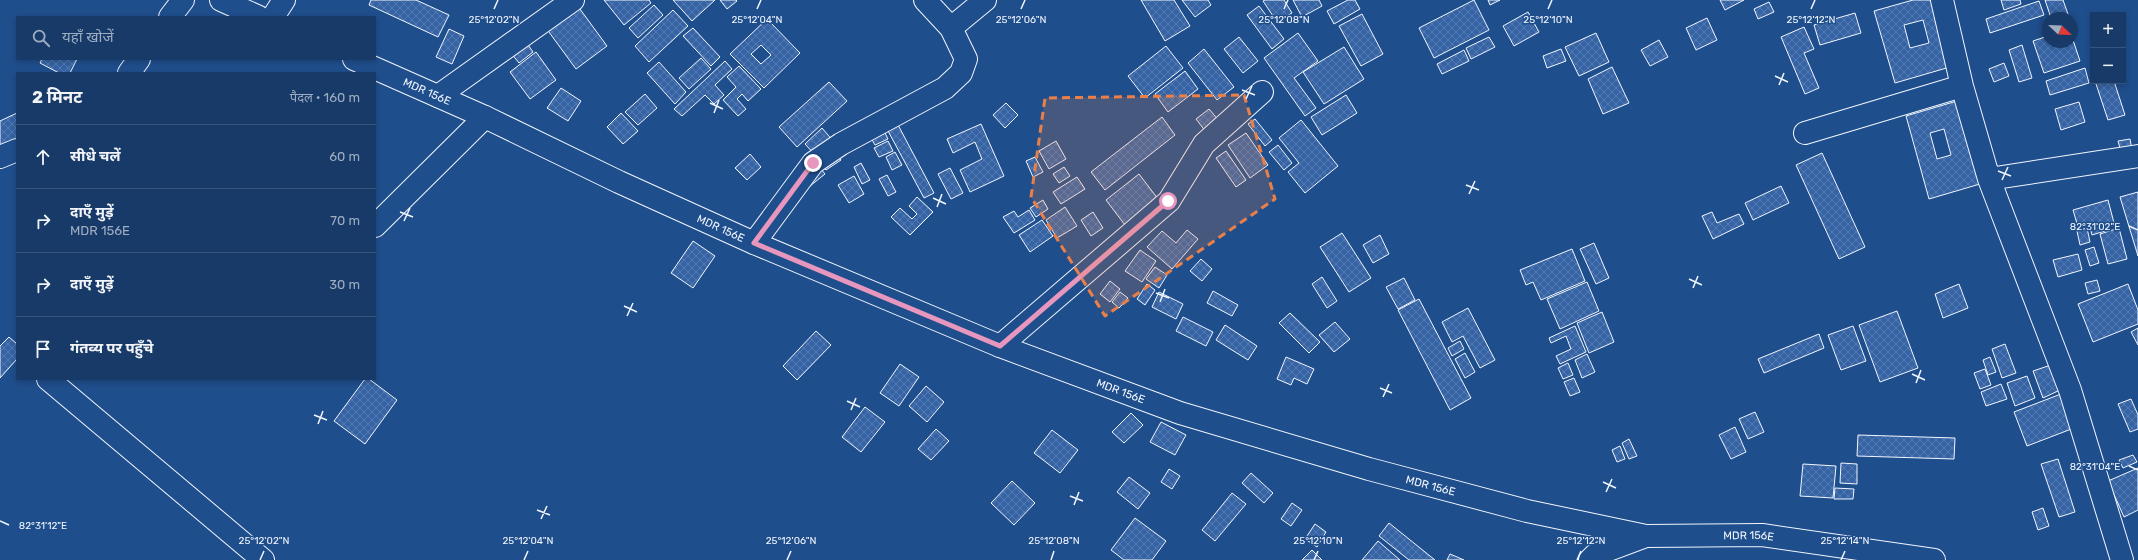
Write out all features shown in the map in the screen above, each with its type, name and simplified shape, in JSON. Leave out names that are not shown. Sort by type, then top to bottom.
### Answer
[{"type":"street","points":[[171,16],[183,0]]},
{"type":"street","points":[[221,0],[257,16]]},
{"type":"street","points":[[274,16],[284,0]]},
{"type":"street","points":[[438,96],[573,0]]},
{"type":"street","points":[[754,243],[813,163],[841,144],[945,88],[961,73],[966,59],[951,28],[925,0]]},
{"type":"street","points":[[951,28],[985,0]]},
{"type":"street","points":[[1942,0],[1962,86],[1989,179],[2070,390],[2122,560]]},
{"type":"street","points":[[130,72],[138,60]]},
{"type":"street","name":"MDR 156E","points":[[356,60],[485,117],[619,182],[754,243],[1000,346],[1180,413],[1361,467],[1527,511],[1646,536],[1762,536],[1934,560]]},
{"type":"street","points":[[1805,133],[1962,86]]},
{"type":"street","points":[[1000,346],[1168,201],[1204,144],[1262,92]]},
{"type":"street","points":[[376,225],[485,117]]},
{"type":"street","points":[[0,157],[16,150]]},
{"type":"street","points":[[1989,179],[2138,156]]},
{"type":"street","points":[[49,380],[263,560]]},
{"type":"street","points":[[1590,560],[1595,555],[1646,536]]},
{"type":"highlighted area","points":[[1244,95],[1275,199],[1105,316],[1031,197],[1045,98]]},
{"type":"building","points":[[371,0],[416,0],[449,15],[438,37],[369,5]]},
{"type":"building","points":[[604,0],[649,0],[651,3],[624,25]]},
{"type":"building","points":[[673,0],[715,0],[692,21]]},
{"type":"building","points":[[720,0],[736,0],[737,1],[727,9]]},
{"type":"building","points":[[1141,0],[1174,0],[1190,26],[1165,41]]},
{"type":"building","points":[[1182,0],[1208,0],[1211,5],[1195,17]]},
{"type":"building","points":[[1284,0],[1292,13],[1277,22],[1263,1]]},
{"type":"building","points":[[1293,0],[1319,0],[1322,6],[1302,17]]},
{"type":"building","points":[[1348,0],[1355,0],[1360,9],[1334,24],[1327,11]]},
{"type":"building","points":[[1474,0],[1489,30],[1434,58],[1419,28]]},
{"type":"building","points":[[1488,0],[1500,0],[1490,5]]},
{"type":"building","points":[[1720,0],[1744,0],[1725,10]]},
{"type":"building","points":[[1913,0],[1931,0],[1950,67],[1895,83],[1874,11]],"holes":[[[1923,20],[1929,43],[1910,48],[1904,25]]]},
{"type":"building","points":[[2001,0],[2020,0],[2021,4],[2004,10]]},
{"type":"building","points":[[2045,0],[2063,0],[2067,12],[2049,12]]},
{"type":"building","points":[[2039,1],[2043,12],[2042,16],[1990,33],[1986,19]]},
{"type":"building","points":[[1769,2],[1774,12],[1758,19],[1754,9]]},
{"type":"building","points":[[577,5],[607,46],[576,69],[546,28]]},
{"type":"building","points":[[654,5],[663,15],[638,38],[629,28]]},
{"type":"building","points":[[1259,6],[1284,39],[1272,49],[1247,15]]},
{"type":"building","points":[[673,10],[688,26],[649,62],[635,46]]},
{"type":"building","points":[[1528,12],[1539,32],[1514,46],[1503,26]]},
{"type":"building","points":[[1855,13],[1861,33],[1820,45],[1814,25]]},
{"type":"building","points":[[1362,14],[1383,54],[1361,66],[1339,26]]},
{"type":"building","points":[[1707,18],[1717,40],[1696,50],[1686,28]]},
{"type":"building","points":[[767,19],[800,53],[764,88],[730,54]],"holes":[[[761,45],[771,55],[761,64],[751,54]]]},
{"type":"building","points":[[1804,27],[1814,49],[1804,53],[1819,88],[1805,94],[1781,37]]},
{"type":"building","points":[[693,28],[720,57],[711,66],[683,36]]},
{"type":"building","points":[[449,29],[464,36],[452,64],[436,57]]},
{"type":"building","points":[[1298,33],[1318,61],[1294,78],[1316,108],[1305,116],[1264,58]]},
{"type":"building","points":[[1596,33],[1609,62],[1579,76],[1565,47]]},
{"type":"building","points":[[522,36],[533,52],[519,63],[507,48]]},
{"type":"building","points":[[1239,37],[1258,61],[1243,73],[1224,49]]},
{"type":"building","points":[[1489,37],[1495,47],[1471,59],[1466,48]]},
{"type":"building","points":[[2042,38],[2042,48],[2076,48],[2080,61],[2044,73],[2033,41]]},
{"type":"building","points":[[1659,40],[1668,57],[1650,66],[1641,50]]},
{"type":"building","points":[[2022,45],[2032,78],[2019,82],[2009,50]]},
{"type":"building","points":[[1166,46],[1183,68],[1145,98],[1128,76]]},
{"type":"building","points":[[1344,47],[1364,79],[1324,104],[1303,72]]},
{"type":"building","points":[[1204,49],[1234,87],[1217,100],[1188,63]]},
{"type":"building","points":[[1561,49],[1566,61],[1547,68],[1543,56]]},
{"type":"building","points":[[1464,50],[1469,61],[1442,74],[1437,64]]},
{"type":"building","points":[[536,52],[556,80],[530,99],[510,72]]},
{"type":"building","points":[[701,58],[711,69],[689,89],[679,78]]},
{"type":"building","points":[[42,60],[76,60],[70,72],[57,72],[40,63]]},
{"type":"building","points":[[725,61],[732,69],[715,85],[724,95],[714,104],[705,95],[682,116],[674,109]]},
{"type":"building","points":[[659,62],[686,92],[675,104],[647,73]]},
{"type":"building","points":[[2004,63],[2009,76],[1994,82],[1989,69]]},
{"type":"building","points":[[739,66],[761,89],[748,101],[742,94],[737,99],[746,109],[738,116],[723,100],[736,87],[727,77]]},
{"type":"building","points":[[1612,67],[1629,103],[1603,114],[1588,79]]},
{"type":"building","points":[[2085,68],[2089,83],[2050,95],[2046,81]]},
{"type":"building","points":[[1185,71],[1198,89],[1168,112],[1155,94]]},
{"type":"building","points":[[829,82],[847,101],[797,147],[779,127]]},
{"type":"building","points":[[2096,84],[2115,84],[2125,115],[2108,120]]},
{"type":"building","points":[[561,88],[581,101],[568,121],[547,108]]},
{"type":"building","points":[[645,94],[657,108],[638,125],[625,112]]},
{"type":"building","points":[[1346,95],[1357,113],[1322,135],[1311,117]]},
{"type":"building","points":[[1957,101],[1980,184],[1929,199],[1906,116]],"holes":[[[1944,129],[1951,155],[1937,159],[1930,133]]]},
{"type":"building","points":[[2079,102],[2085,122],[2061,130],[2055,109]]},
{"type":"building","points":[[1006,103],[1018,115],[1005,128],[993,115]]},
{"type":"building","points":[[1209,109],[1220,122],[1206,132],[1196,119]]},
{"type":"building","points":[[16,113],[16,142],[0,150],[0,121]]},
{"type":"building","points":[[621,113],[638,131],[623,144],[607,127]]},
{"type":"building","points":[[1162,117],[1175,135],[1105,190],[1091,172]]},
{"type":"building","points":[[1255,119],[1272,140],[1265,146],[1248,124]]},
{"type":"building","points":[[1301,120],[1338,166],[1305,193],[1288,172],[1299,163],[1279,138]]},
{"type":"building","points":[[897,123],[934,193],[924,198],[887,129]]},
{"type":"building","points":[[981,124],[1004,176],[970,192],[960,170],[982,159],[975,142],[953,153],[947,139]]},
{"type":"building","points":[[822,128],[834,142],[817,157],[805,144]]},
{"type":"building","points":[[883,129],[888,139],[875,145],[870,136]]},
{"type":"building","points":[[1246,133],[1268,165],[1250,178],[1228,145]]},
{"type":"building","points":[[2130,139],[2132,150],[2121,152],[2118,141]]},
{"type":"building","points":[[888,141],[893,151],[879,157],[874,148]]},
{"type":"building","points":[[1056,141],[1066,159],[1049,169],[1039,151]]},
{"type":"building","points":[[1278,145],[1292,163],[1284,170],[1269,152]]},
{"type":"building","points":[[834,149],[841,160],[826,170],[819,160]]},
{"type":"building","points":[[1226,151],[1246,180],[1236,187],[1216,158]]},
{"type":"building","points":[[895,152],[902,165],[892,170],[886,157]]},
{"type":"building","points":[[1822,153],[1865,247],[1839,259],[1796,165]]},
{"type":"building","points":[[750,154],[761,167],[747,180],[735,168]]},
{"type":"building","points":[[1035,157],[1043,172],[1033,177],[1026,161]]},
{"type":"building","points":[[816,163],[825,174],[810,186],[802,175]]},
{"type":"building","points":[[861,163],[870,180],[862,184],[854,167]]},
{"type":"building","points":[[1064,167],[1070,176],[1059,183],[1053,174]]},
{"type":"building","points":[[950,168],[963,193],[951,199],[938,174]]},
{"type":"building","points":[[1139,174],[1158,199],[1125,225],[1106,200]]},
{"type":"building","points":[[887,175],[896,192],[888,196],[879,179]]},
{"type":"building","points":[[854,176],[864,194],[849,203],[838,185]]},
{"type":"building","points":[[1077,177],[1085,189],[1061,204],[1053,192]]},
{"type":"building","points":[[1781,186],[1789,203],[1753,220],[1745,203]]},
{"type":"building","points":[[2138,192],[2138,256],[2120,197]]},
{"type":"building","points":[[917,197],[933,212],[910,235],[891,217],[900,208],[912,219],[917,214],[909,206]]},
{"type":"building","points":[[1043,200],[1048,209],[1036,217],[1030,208]]},
{"type":"building","points":[[2108,200],[2114,223],[2107,225],[2108,230],[2092,235],[2089,224],[2078,227],[2073,210]]},
{"type":"building","points":[[1065,207],[1077,226],[1057,238],[1046,220]]},
{"type":"building","points":[[1029,210],[1035,220],[1014,233],[1003,217],[1014,211],[1018,217]]},
{"type":"building","points":[[1093,212],[1103,228],[1091,236],[1081,220]]},
{"type":"building","points":[[1712,212],[1717,223],[1739,214],[1744,224],[1713,239],[1702,216]]},
{"type":"building","points":[[1042,220],[1053,236],[1030,252],[1019,235]]},
{"type":"building","points":[[2087,228],[2090,242],[2080,245],[2077,231]]},
{"type":"building","points":[[2119,228],[2127,259],[2108,264],[2100,234]]},
{"type":"building","points":[[1187,230],[1198,239],[1172,269],[1147,247],[1162,231],[1176,243]]},
{"type":"building","points":[[1342,233],[1371,278],[1349,292],[1320,247]]},
{"type":"building","points":[[1380,235],[1389,254],[1373,263],[1363,245]]},
{"type":"building","points":[[693,241],[715,256],[693,288],[671,273]]},
{"type":"building","points":[[1594,243],[1609,278],[1596,284],[1580,249]]},
{"type":"building","points":[[2094,247],[2099,263],[2090,266],[2085,250]]},
{"type":"building","points":[[1572,249],[1585,281],[1541,300],[1533,282],[1526,285],[1520,270]]},
{"type":"building","points":[[1140,250],[1156,261],[1142,282],[1125,271]]},
{"type":"building","points":[[2078,254],[2082,270],[2058,277],[2053,260]]},
{"type":"building","points":[[1201,259],[1212,269],[1202,281],[1190,271]]},
{"type":"building","points":[[1155,267],[1167,275],[1159,288],[1146,279]]},
{"type":"building","points":[[1322,277],[1337,301],[1327,308],[1312,284]]},
{"type":"building","points":[[1404,278],[1415,300],[1398,309],[1386,287]]},
{"type":"building","points":[[2097,280],[2100,291],[2088,294],[2085,283]]},
{"type":"building","points":[[1110,281],[1120,289],[1110,302],[1100,294]]},
{"type":"building","points":[[1587,282],[1599,311],[1560,329],[1547,299]]},
{"type":"building","points":[[1147,284],[1155,290],[1145,305],[1137,299]]},
{"type":"building","points":[[1959,284],[1968,308],[1943,318],[1935,294]]},
{"type":"building","points":[[2128,284],[2138,310],[2138,324],[2093,342],[2078,304]]},
{"type":"building","points":[[1213,291],[1238,305],[1232,316],[1207,303]]},
{"type":"building","points":[[1120,292],[1128,298],[1119,308],[1112,302]]},
{"type":"building","points":[[1159,292],[1183,304],[1176,319],[1152,307]]},
{"type":"building","points":[[1419,299],[1471,398],[1450,410],[1398,310]]},
{"type":"building","points":[[1468,308],[1495,360],[1480,368],[1463,336],[1452,342],[1442,322]]},
{"type":"building","points":[[1897,311],[1918,368],[1880,382],[1859,325]]},
{"type":"building","points":[[1602,312],[1614,342],[1589,353],[1577,323]]},
{"type":"building","points":[[1290,313],[1320,342],[1309,353],[1279,323]]},
{"type":"building","points":[[1183,317],[1213,332],[1206,346],[1176,331]]},
{"type":"building","points":[[1335,322],[1350,339],[1334,352],[1319,335]]},
{"type":"building","points":[[1225,325],[1257,346],[1248,360],[1216,340]]},
{"type":"building","points":[[1575,326],[1586,352],[1560,364],[1556,356],[1571,349],[1566,336],[1551,343],[1549,338]]},
{"type":"building","points":[[1853,326],[1866,361],[1841,370],[1828,335]]},
{"type":"building","points":[[2138,328],[2138,345],[2131,332]]},
{"type":"building","points":[[816,331],[831,345],[797,380],[783,366]]},
{"type":"building","points":[[1819,334],[1824,348],[1764,373],[1758,359]]},
{"type":"building","points":[[9,337],[16,343],[16,360],[0,378],[0,346]]},
{"type":"building","points":[[1460,341],[1464,349],[1452,356],[1448,348]]},
{"type":"building","points":[[2005,344],[2016,373],[2002,378],[1992,349]]},
{"type":"building","points":[[1465,353],[1475,372],[1465,378],[1455,359]]},
{"type":"building","points":[[1587,354],[1595,372],[1582,378],[1575,360]]},
{"type":"building","points":[[1286,357],[1314,369],[1307,384],[1294,378],[1291,385],[1277,379]]},
{"type":"building","points":[[1990,357],[1996,372],[1988,375],[1983,360]]},
{"type":"building","points":[[1568,363],[1573,375],[1563,379],[1558,368]]},
{"type":"building","points":[[900,364],[919,377],[899,406],[880,393]]},
{"type":"building","points":[[2051,365],[2060,390],[2043,398],[2033,371]]},
{"type":"building","points":[[1985,369],[1991,385],[1980,389],[1974,373]]},
{"type":"building","points":[[2027,376],[2035,398],[2015,406],[2007,383]]},
{"type":"building","points":[[1574,378],[1580,392],[1570,396],[1564,382]]},
{"type":"building","points":[[364,380],[370,380],[397,400],[365,444],[334,421]]},
{"type":"building","points":[[2001,384],[2007,399],[1986,406],[1981,392]]},
{"type":"building","points":[[926,386],[944,402],[927,422],[909,406]]},
{"type":"building","points":[[2061,394],[2074,428],[2027,446],[2014,412]]},
{"type":"building","points":[[2131,399],[2138,415],[2138,429],[2130,432],[2118,404]]},
{"type":"building","points":[[865,407],[885,422],[861,452],[842,437]]},
{"type":"building","points":[[1755,412],[1764,432],[1748,439],[1739,419]]},
{"type":"building","points":[[1131,413],[1143,425],[1124,443],[1112,432]]},
{"type":"building","points":[[1161,422],[1186,435],[1175,455],[1150,442]]},
{"type":"building","points":[[1735,427],[1746,452],[1731,459],[1719,435]]},
{"type":"building","points":[[936,429],[949,441],[931,460],[918,449]]},
{"type":"building","points":[[1052,430],[1078,450],[1060,473],[1034,453]]},
{"type":"building","points":[[1858,435],[1955,438],[1954,459],[1857,456]]},
{"type":"building","points":[[1629,439],[1637,456],[1629,459],[1622,443]]},
{"type":"building","points":[[1620,446],[1625,459],[1617,462],[1612,450]]},
{"type":"building","points":[[2133,455],[2137,462],[2123,468],[2119,460]]},
{"type":"building","points":[[2058,459],[2075,512],[2059,517],[2041,464]]},
{"type":"building","points":[[1841,463],[1857,464],[1857,484],[1840,483]]},
{"type":"building","points":[[1803,464],[1836,466],[1833,498],[1800,496]]},
{"type":"building","points":[[2138,468],[2138,510],[2124,517],[2108,481]]},
{"type":"building","points":[[1169,469],[1180,476],[1172,489],[1161,482]]},
{"type":"building","points":[[1251,473],[1273,493],[1264,503],[1242,483]]},
{"type":"building","points":[[1129,477],[1150,493],[1138,509],[1117,492]]},
{"type":"building","points":[[1012,481],[1035,503],[1014,525],[991,503]]},
{"type":"building","points":[[1835,488],[1854,489],[1853,499],[1834,499]]},
{"type":"building","points":[[1232,493],[1246,504],[1215,541],[1202,530]]},
{"type":"building","points":[[1292,503],[1302,510],[1291,526],[1281,519]]},
{"type":"building","points":[[2043,508],[2049,526],[2038,530],[2032,512]]},
{"type":"building","points":[[1135,518],[1166,541],[1152,560],[1124,560],[1111,550]]},
{"type":"building","points":[[1389,523],[1435,560],[1409,560],[1379,536]]},
{"type":"building","points":[[1315,524],[1326,532],[1317,547],[1305,539]]},
{"type":"building","points":[[1378,541],[1400,560],[1362,560]]},
{"type":"building","points":[[1312,550],[1322,560],[1302,560]]},
{"type":"building","points":[[1450,554],[1464,560],[1447,560]]},
{"type":"route","points":[[813,163],[754,243],[1000,346],[1168,201]]}]
